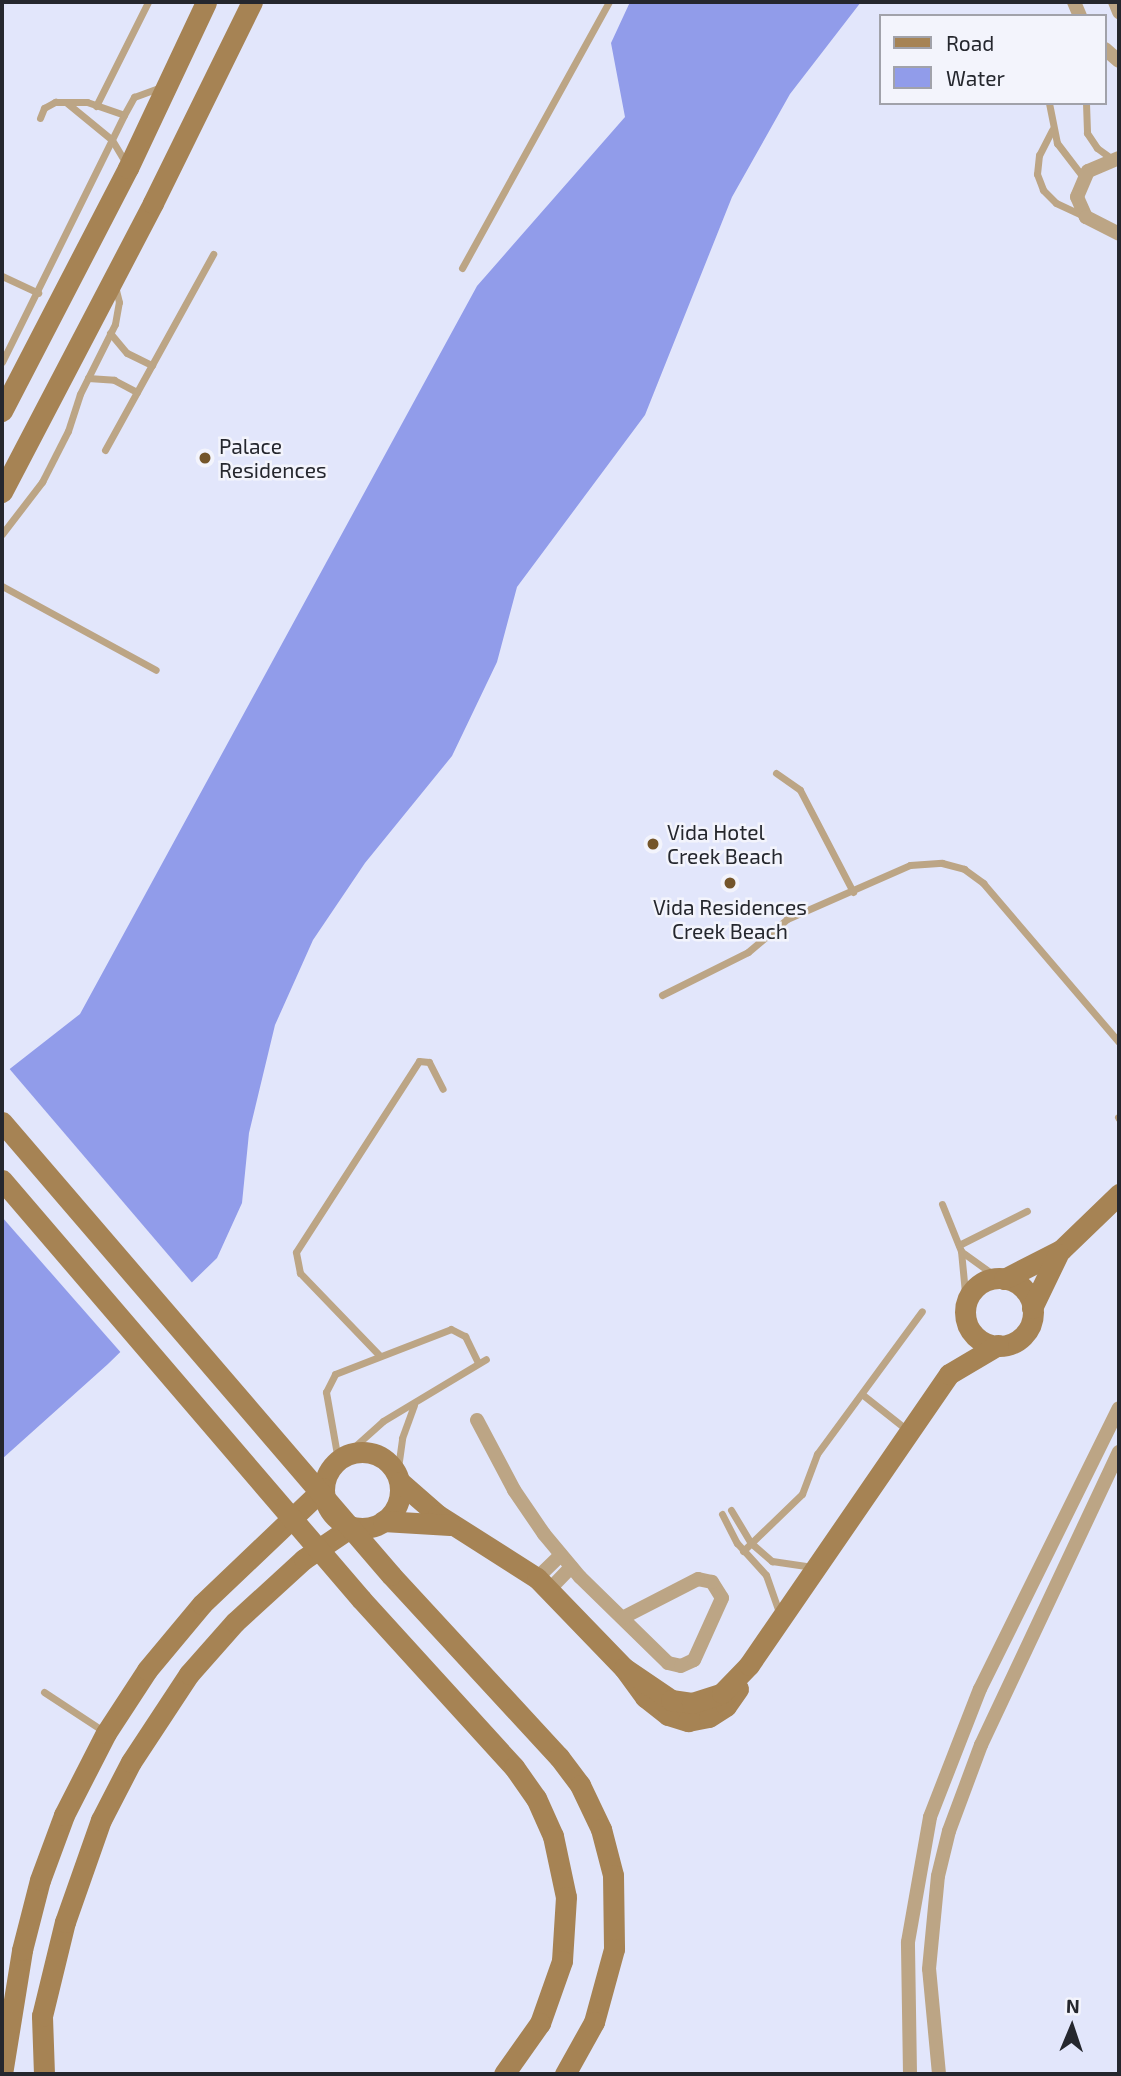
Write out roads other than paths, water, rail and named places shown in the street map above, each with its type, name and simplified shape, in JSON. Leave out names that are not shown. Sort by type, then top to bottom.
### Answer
[{"type":"street","points":[[2,411],[168,86],[206,2]]},
{"type":"street","points":[[2,492],[153,203],[252,2]]},
{"type":"street","points":[[1115,2],[1119,12]]},
{"type":"street","points":[[1116,158],[1083,177],[1077,197],[1086,217],[1119,234]]},
{"type":"street","points":[[123,176],[153,203]]},
{"type":"street","points":[[2,1122],[391,1575],[559,1757],[580,1785],[601,1829],[616,1900],[614,1949],[594,2022],[565,2074]]},
{"type":"street","points":[[2,1180],[361,1599],[514,1767],[536,1798],[553,1836],[566,1897],[562,1961],[540,2023],[505,2074]]},
{"type":"street","points":[[2,2074],[22,1950],[40,1880],[64,1815],[106,1733],[147,1670],[201,1604],[324,1488],[341,1458],[356,1452],[380,1457],[398,1478],[452,1525],[543,1584],[624,1668],[659,1710],[688,1721],[709,1717],[726,1706],[749,1665],[814,1567],[949,1374],[965,1309],[982,1283],[1001,1278],[1061,1250],[1119,1194]]},
{"type":"street","points":[[949,1374],[998,1345],[1024,1335],[1032,1308],[1061,1250]]},
{"type":"street","points":[[1001,1278],[1020,1286],[1032,1308]]},
{"type":"street","points":[[965,1309],[972,1333],[998,1345]]},
{"type":"street","points":[[910,2074],[908,1942],[930,1817],[980,1689],[1119,1408]]},
{"type":"street","points":[[477,1420],[514,1490],[561,1555],[571,1567],[622,1618],[663,1659],[681,1666],[699,1654],[722,1605],[721,1592],[712,1582],[698,1579],[622,1618]]},
{"type":"street","points":[[939,2074],[929,1969],[938,1876],[949,1831],[981,1745],[1119,1452]]},
{"type":"street","points":[[383,1521],[397,1504],[398,1478]]},
{"type":"street","points":[[324,1488],[331,1511],[351,1527]]},
{"type":"street","points":[[44,2074],[42,2016],[59,1943],[88,1854],[131,1762],[168,1702],[227,1630],[289,1571],[351,1527],[383,1521],[452,1525]]},
{"type":"street","points":[[543,1584],[561,1555]]},
{"type":"street","points":[[543,1584],[571,1567]]},
{"type":"lane","points":[[96,106],[148,2]]},
{"type":"lane","points":[[462,268],[609,2]]},
{"type":"lane","points":[[2,362],[124,115],[142,92],[168,86]]},
{"type":"lane","points":[[67,103],[112,140],[123,176]]},
{"type":"lane","points":[[40,118],[49,104],[67,103],[96,106],[124,115]]},
{"type":"lane","points":[[1049,105],[1052,130],[1064,156],[1083,177]]},
{"type":"lane","points":[[1086,105],[1087,133],[1116,158]]},
{"type":"lane","points":[[1052,130],[1039,155],[1037,174],[1043,190],[1056,203],[1086,217]]},
{"type":"lane","points":[[106,450],[213,254]]},
{"type":"lane","points":[[2,276],[38,293]]},
{"type":"lane","points":[[2,534],[50,469],[88,378],[110,334],[119,302],[113,280]]},
{"type":"lane","points":[[110,334],[127,353],[152,365]]},
{"type":"lane","points":[[88,378],[114,380],[137,392]]},
{"type":"lane","points":[[2,586],[156,670]]},
{"type":"lane","points":[[776,773],[800,790],[853,892]]},
{"type":"lane","points":[[662,995],[748,951],[778,924],[920,863],[964,869],[982,883],[1119,1042]]},
{"type":"lane","points":[[379,1355],[300,1273],[296,1252],[419,1061],[429,1062],[443,1089]]},
{"type":"lane","points":[[942,1204],[960,1248],[974,1265],[1001,1278]]},
{"type":"lane","points":[[960,1248],[1027,1211]]},
{"type":"lane","points":[[960,1248],[965,1309]]},
{"type":"lane","points":[[743,1551],[802,1494],[817,1454],[863,1395],[922,1311]]},
{"type":"lane","points":[[341,1458],[327,1385],[343,1369],[451,1329],[465,1336],[478,1363]]},
{"type":"lane","points":[[341,1458],[383,1421],[486,1359]]},
{"type":"lane","points":[[863,1395],[908,1430]]},
{"type":"lane","points":[[398,1478],[402,1438],[414,1404]]},
{"type":"lane","points":[[731,1510],[751,1544],[780,1565],[814,1567]]},
{"type":"lane","points":[[722,1514],[743,1551],[771,1584],[781,1619]]},
{"type":"lane","points":[[44,1692],[106,1733]]},
{"type":"water","points":[[630,2],[861,2],[790,94],[732,197],[645,415],[517,587],[497,662],[452,756],[365,863],[313,940],[275,1025],[249,1133],[242,1203],[217,1258],[108,1364],[2,1459],[2,1075],[80,1014],[477,286],[625,117],[611,43]]},
{"type":"place","name":"Palace Residences","points":[[205,458]]},
{"type":"place","name":"Vida Hotel Creek Beach","points":[[653,844]]},
{"type":"place","name":"Vida Residences Creek Beach","points":[[730,883]]}]
